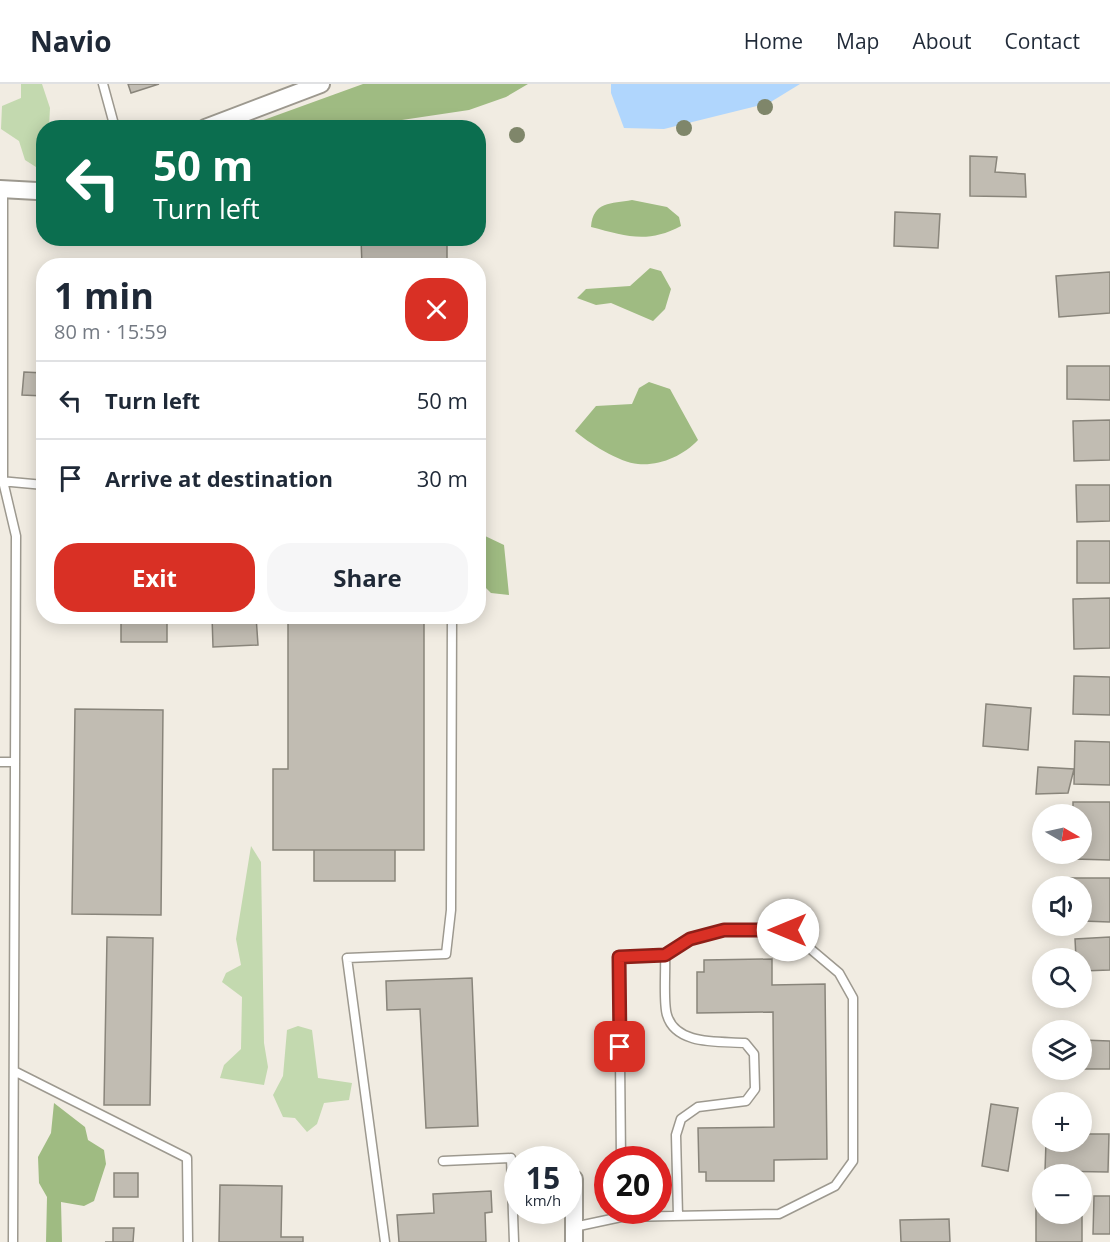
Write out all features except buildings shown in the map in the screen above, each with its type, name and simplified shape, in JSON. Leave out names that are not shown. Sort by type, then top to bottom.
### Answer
[{"type":"street","points":[[227,120],[321,84]]},
{"type":"street","points":[[2,189],[36,191]]},
{"type":"lane","points":[[103,84],[113,120]]},
{"type":"lane","points":[[2,189],[2,481],[16,536],[13,1242]]},
{"type":"lane","points":[[2,481],[36,484]]},
{"type":"lane","points":[[385,1242],[347,958],[446,954],[451,910],[452,624]]},
{"type":"lane","points":[[0,762],[15,762]]},
{"type":"lane","points":[[621,1146],[619,957],[665,955],[690,939],[724,930],[788,930],[839,973],[852,998],[853,1161],[835,1186],[779,1214],[672,1216]]},
{"type":"lane","points":[[665,955],[667,1016],[680,1033],[700,1040],[745,1043],[754,1054],[755,1089],[746,1101],[698,1107],[681,1119],[676,1135],[678,1216]]},
{"type":"lane","points":[[14,1071],[187,1158],[188,1242]]},
{"type":"lane","points":[[443,1161],[512,1158],[514,1242]]},
{"type":"lane","points":[[574,1234],[598,1224]]},
{"type":"green space","points":[[21,84],[42,84],[50,108],[49,120],[36,120],[36,167],[25,160],[19,141],[1,129],[2,106],[21,98]]},
{"type":"green space","points":[[363,84],[528,84],[506,97],[469,110],[402,120],[263,120]]},
{"type":"green space","points":[[632,200],[667,207],[679,217],[681,226],[669,232],[647,237],[636,237],[591,227],[592,219],[599,208],[610,203]]},
{"type":"green space","points":[[650,268],[661,271],[671,289],[665,309],[653,321],[611,303],[596,305],[577,298],[586,289],[630,286]]},
{"type":"green space","points":[[649,382],[670,389],[698,440],[685,451],[663,462],[631,463],[604,451],[575,431],[596,406],[632,404],[639,388]]},
{"type":"green space","points":[[486,536],[504,545],[509,595],[491,593],[486,588]]},
{"type":"green space","points":[[251,846],[261,862],[264,1043],[268,1067],[264,1085],[220,1078],[224,1065],[241,1049],[242,997],[222,982],[226,973],[241,965],[236,939]]},
{"type":"green space","points":[[298,1026],[312,1030],[318,1078],[352,1083],[349,1100],[324,1103],[317,1124],[307,1132],[295,1118],[283,1117],[273,1095],[283,1076],[287,1030]]},
{"type":"green space","points":[[54,1103],[85,1127],[88,1140],[104,1150],[106,1164],[94,1201],[84,1206],[61,1202],[62,1242],[46,1242],[47,1197],[39,1183],[38,1157],[51,1133]]},
{"type":"water","points":[[611,84],[800,84],[769,103],[664,129],[624,128],[611,93]]},
{"type":"route","points":[[620,1047],[619,957],[665,955],[690,939],[724,930],[788,930]]}]
